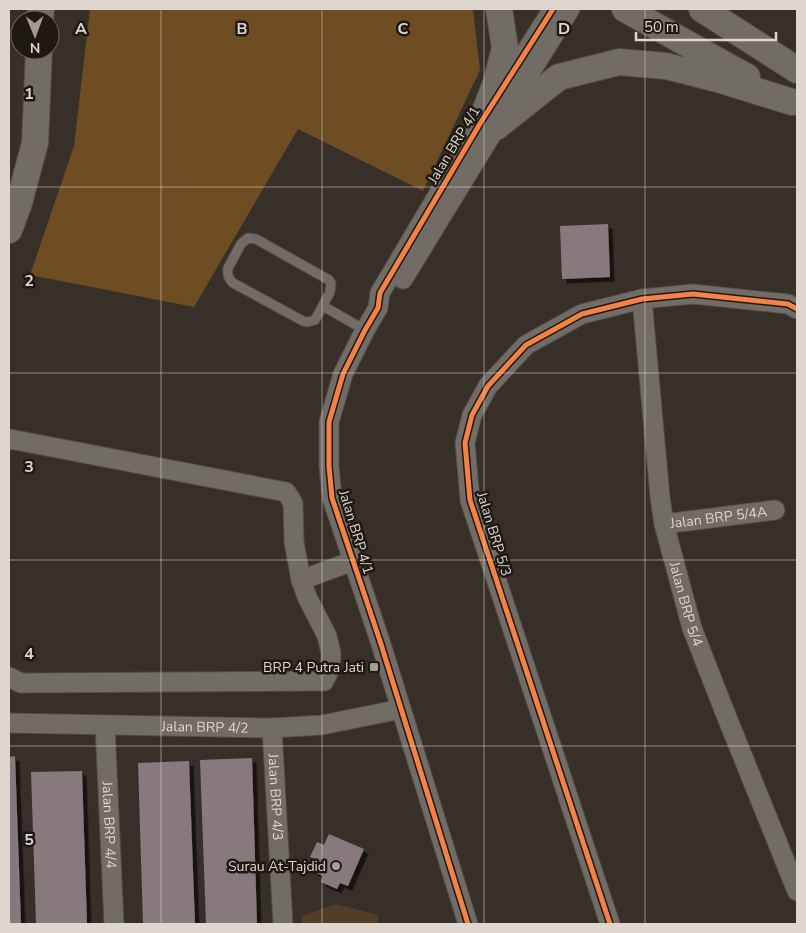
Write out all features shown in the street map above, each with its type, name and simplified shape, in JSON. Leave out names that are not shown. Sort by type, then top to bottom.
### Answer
[{"type":"main road","points":[[488,125],[505,48],[499,9]]},
{"type":"main road","points":[[625,9],[795,104]]},
{"type":"main road","points":[[702,9],[797,70]]},
{"type":"main road","points":[[9,230],[19,203],[35,143],[39,60]]},
{"type":"main road","points":[[488,125],[559,77],[619,62],[666,66],[721,80],[795,104]]},
{"type":"street","name":"Jalan BRP 4/1","points":[[468,924],[401,709],[332,498],[328,466],[329,422],[343,374],[364,330],[378,308],[391,298],[553,9]]},
{"type":"street","name":"Jalan BRP 4/1","points":[[488,125],[570,9]]},
{"type":"street","name":"Jalan BRP 5/3","points":[[610,924],[470,500],[465,443],[472,415],[488,386],[526,345],[582,314],[642,299],[693,294],[788,304],[797,309]]},
{"type":"street","name":"Jalan BRP 5/4","points":[[642,299],[664,524],[692,628],[797,891]]},
{"type":"street","points":[[9,440],[286,492],[293,504],[294,542],[301,580],[327,636],[331,653],[330,669],[324,682],[21,683],[9,678]]},
{"type":"street","name":"Jalan BRP 5/4A","points":[[664,524],[774,510]]},
{"type":"street","points":[[301,580],[353,561]]},
{"type":"street","name":"Jalan BRP 4/2","points":[[9,723],[272,728],[322,725],[401,709]]},
{"type":"street","name":"Jalan BRP 4/4","points":[[105,725],[114,924]]},
{"type":"street","name":"Jalan BRP 4/3","points":[[272,728],[283,924]]},
{"type":"lane","points":[[248,238],[256,239],[329,280],[331,283],[330,292],[323,306],[315,320],[307,322],[233,282],[227,272],[244,240],[248,238]]},
{"type":"lane","points":[[323,306],[364,330]]},
{"type":"shaded area","points":[[90,9],[473,9],[480,70],[423,191],[298,129],[194,307],[30,275],[74,146]]},
{"type":"shaded area","points":[[336,904],[378,915],[378,924],[301,924],[302,916]]},
{"type":"building","points":[[608,224],[610,277],[562,279],[560,226]]},
{"type":"building","points":[[15,756],[21,924],[9,924],[9,757]]},
{"type":"building","points":[[252,758],[257,924],[206,924],[200,760]]},
{"type":"building","points":[[189,761],[195,924],[143,924],[138,763]]},
{"type":"building","points":[[82,771],[87,924],[36,924],[31,772]]},
{"type":"building","name":"Surau At-Tajdid","points":[[329,834],[364,849],[348,886],[340,883],[337,889],[321,882],[323,876],[313,871],[317,860],[310,857],[317,842],[324,845]]},
{"type":"cycle path","points":[[468,924],[380,641],[332,498],[329,466],[329,422],[343,374],[378,308],[380,293],[481,122],[553,9]]},
{"type":"cycle path","points":[[610,924],[470,500],[465,443],[472,415],[488,386],[526,345],[582,314],[642,299],[693,294],[788,304],[797,309]]},
{"type":"place","name":"BRP 4 Putra Jati","points":[[374,667]]},
{"type":"place","name":"Surau At-Tajdid","points":[[336,866]]}]
